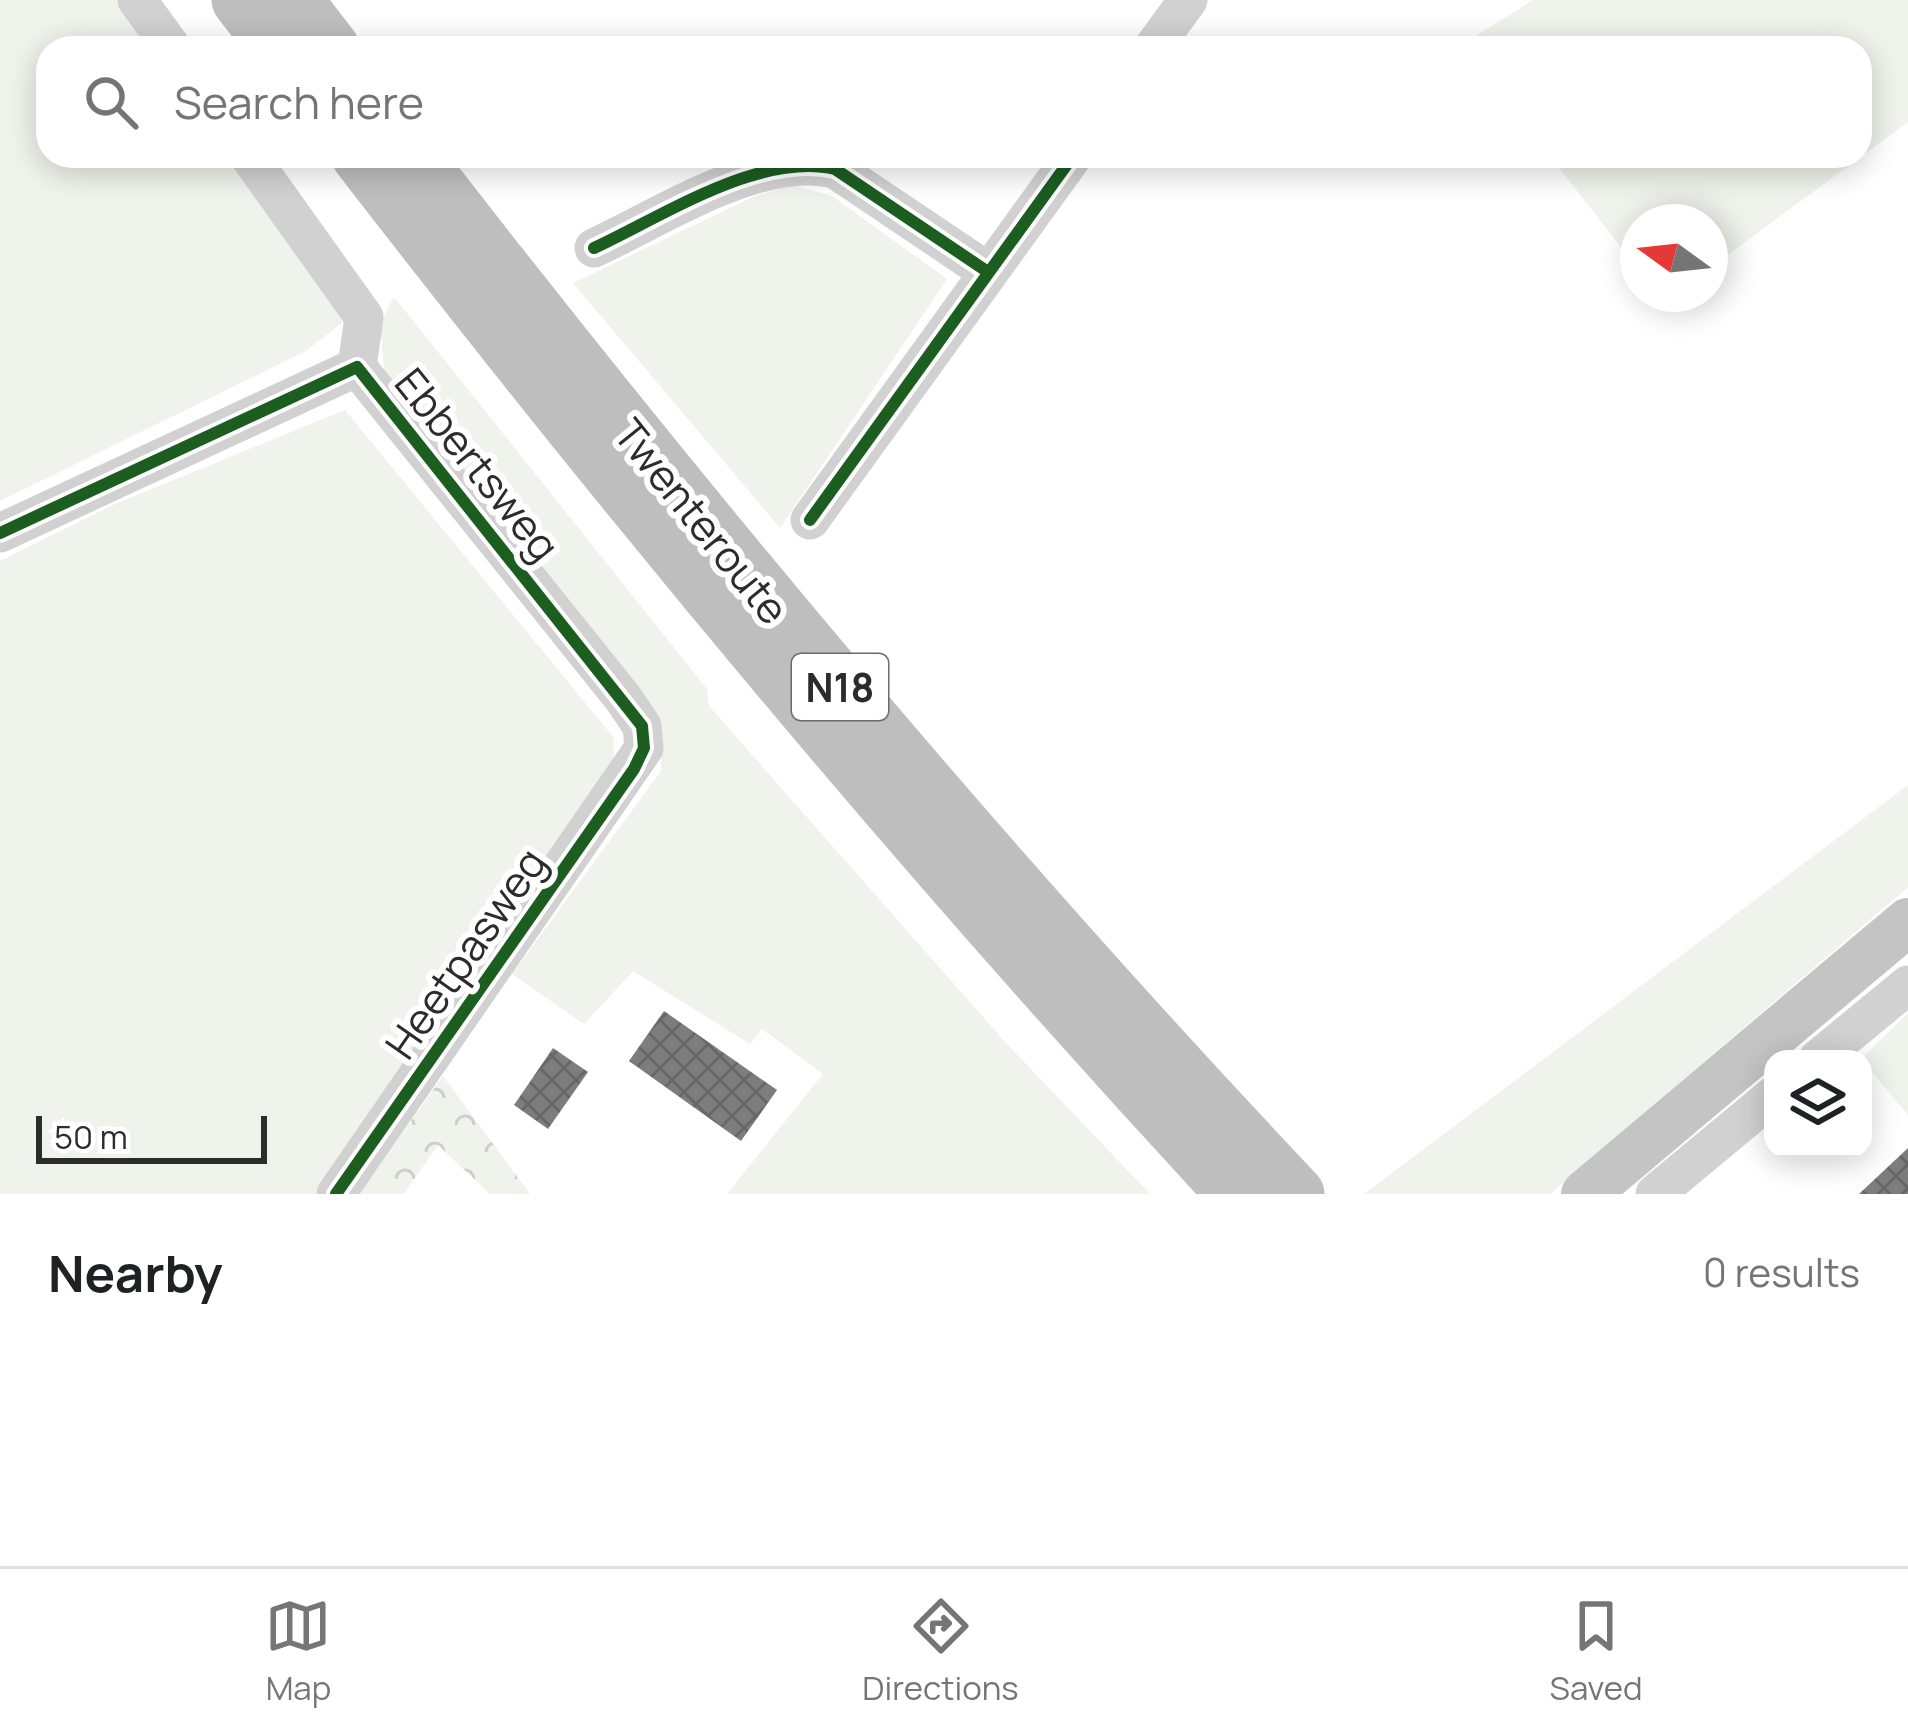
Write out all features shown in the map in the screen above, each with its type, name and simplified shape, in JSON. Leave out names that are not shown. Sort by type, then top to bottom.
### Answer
[{"type":"highway","points":[[240,0],[268,36]]},
{"type":"highway","points":[[294,0],[322,36]]},
{"type":"highway","name":"Twenteroute","points":[[370,168],[595,460],[934,863],[1235,1194]]},
{"type":"highway","name":"Twenteroute","points":[[423,168],[621,423],[787,625],[1122,1010],[1295,1194]]},
{"type":"main road","points":[[1585,1194],[1908,922]]},
{"type":"street","points":[[137,0],[163,36]]},
{"type":"street","points":[[1162,36],[1188,0]]},
{"type":"street","points":[[258,168],[364,316],[356,367]]},
{"type":"street","points":[[594,248],[768,168]]},
{"type":"street","points":[[832,168],[988,272]]},
{"type":"street","points":[[810,520],[1064,168]]},
{"type":"street","name":"Ebbertsweg","points":[[0,533],[356,367],[623,698],[642,726],[644,748]]},
{"type":"street","name":"Heetpasweg","points":[[336,1194],[644,748]]},
{"type":"street","points":[[1829,1050],[1908,985]]},
{"type":"street","points":[[1655,1194],[1764,1103]]},
{"type":"green space","points":[[0,0],[124,0],[150,36],[36,36],[36,168],[245,168],[335,293],[343,322],[306,351],[0,501]]},
{"type":"green space","points":[[1533,0],[1908,0],[1908,122],[1872,149],[1872,36],[1476,36]]},
{"type":"green space","points":[[1559,168],[1846,168],[1728,255],[1728,204],[1620,204],[1620,246]]},
{"type":"green space","points":[[792,185],[832,196],[947,279],[780,528],[573,283],[753,197]]},
{"type":"green space","points":[[394,297],[707,689],[709,706],[1006,1043],[1150,1194],[727,1194],[823,1074],[762,1029],[750,1044],[633,971],[584,1024],[512,974],[661,771],[661,728],[385,379],[380,324]]},
{"type":"green space","points":[[345,410],[614,738],[613,773],[317,1194],[0,1194],[0,561],[115,504]]},
{"type":"green space","points":[[1908,785],[1908,887],[1550,1194],[1364,1194]]},
{"type":"green space","points":[[1908,1013],[1908,1115],[1872,1072],[1870,1050]]},
{"type":"green space","points":[[443,1076],[530,1194],[490,1194],[438,1145],[404,1194],[359,1194]]},
{"type":"building","points":[[664,1011],[777,1090],[741,1141],[629,1061]]},
{"type":"building","points":[[553,1048],[588,1072],[548,1129],[514,1105]]},
{"type":"building","points":[[1908,1148],[1908,1194],[1859,1194]]},
{"type":"cycle path","points":[[594,248],[713,190],[786,168]]},
{"type":"cycle path","points":[[825,168],[835,169],[988,272]]},
{"type":"cycle path","points":[[810,520],[1064,168]]},
{"type":"cycle path","points":[[0,533],[357,367],[642,726],[644,748],[634,769],[336,1194]]}]
